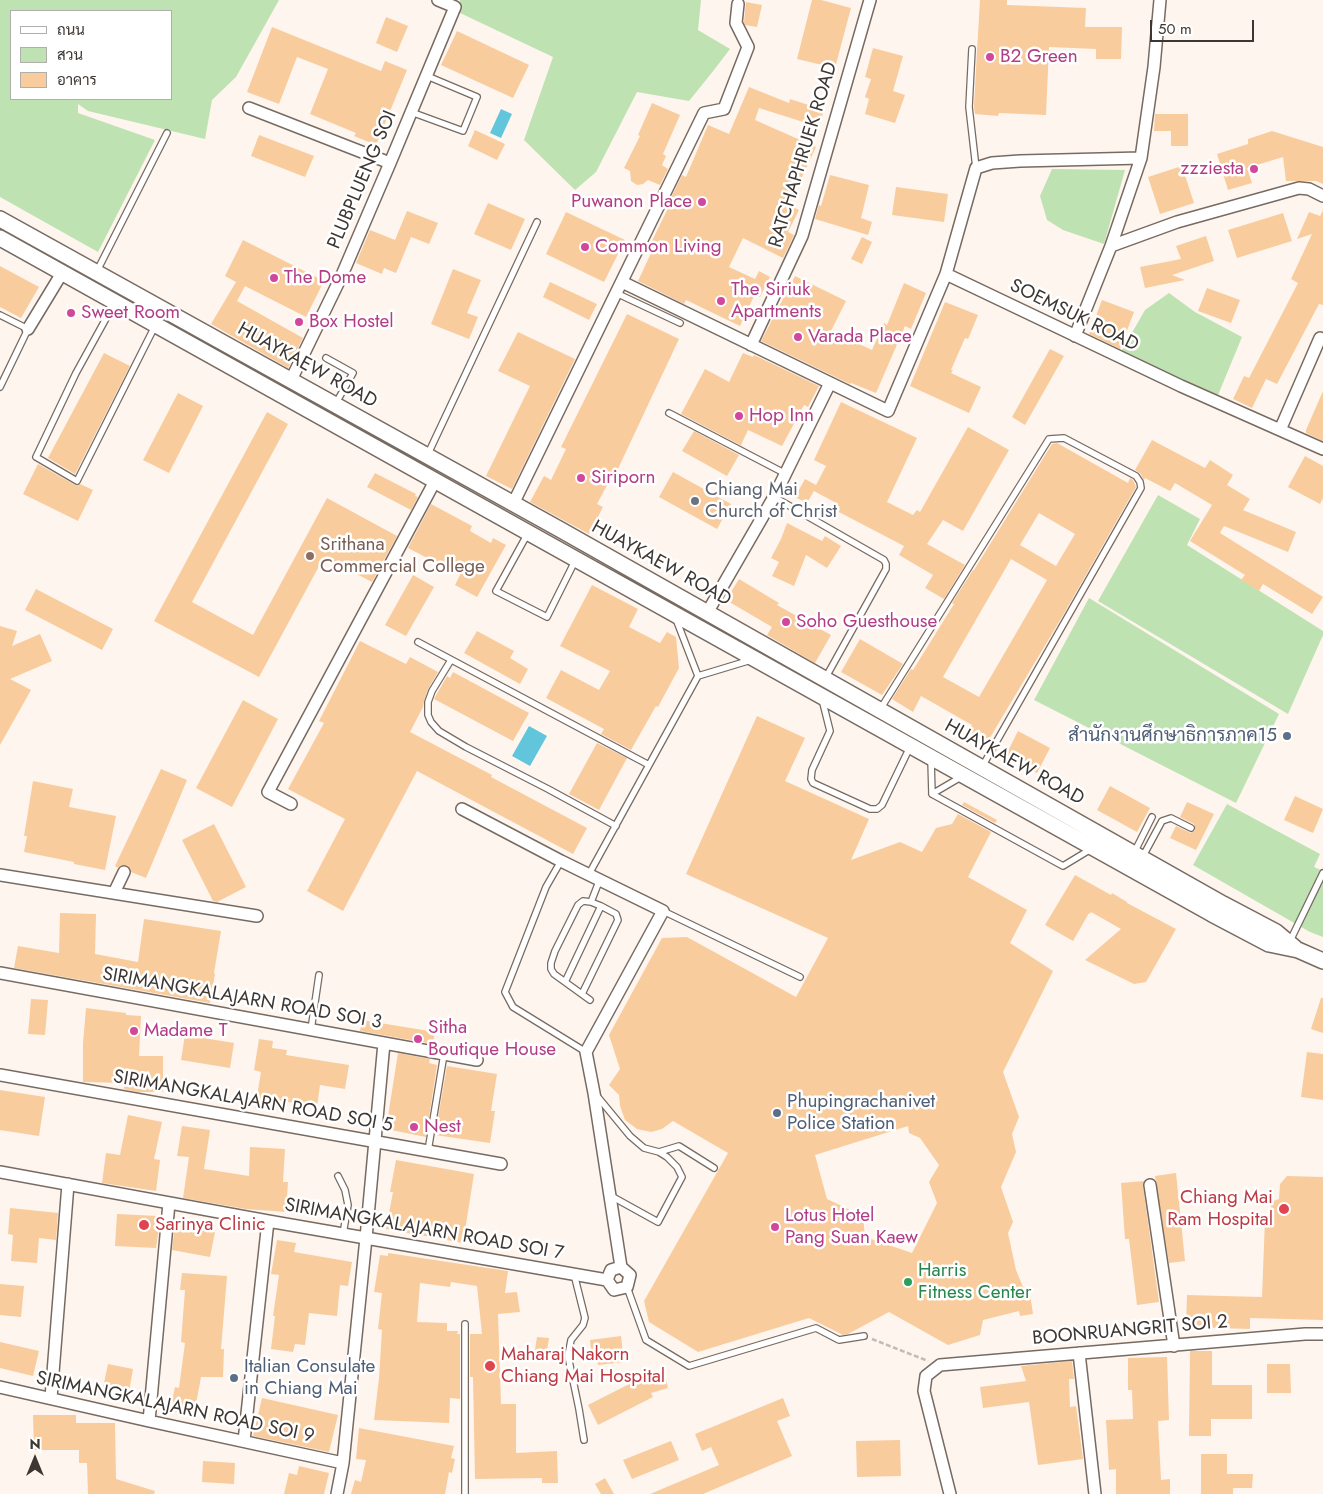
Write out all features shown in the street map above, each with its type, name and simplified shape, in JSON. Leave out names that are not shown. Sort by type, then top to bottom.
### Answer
[{"type":"main road","name":"HUAYKAEW ROAD","points":[[0,218],[514,504],[1276,932],[1293,946],[1323,961]]},
{"type":"main road","name":"HUAYKAEW ROAD","points":[[0,238],[528,532],[674,616],[1224,921],[1269,944],[1293,946]]},
{"type":"main road","points":[[504,519],[514,504]]},
{"type":"street","name":"PLUBPLUENG SOI","points":[[291,380],[342,275],[455,7],[438,0]]},
{"type":"street","name":"RATCHAPHRUEK ROAD","points":[[751,345],[802,236],[870,0]]},
{"type":"street","points":[[1075,336],[1111,246],[1141,158],[1154,67],[1160,0]]},
{"type":"street","points":[[514,504],[704,113],[724,109],[748,47],[736,23],[738,4]]},
{"type":"street","points":[[249,108],[390,163]]},
{"type":"street","points":[[622,282],[888,411],[946,274],[976,168],[992,163],[1020,161],[1141,158]]},
{"type":"street","points":[[1111,246],[1177,222],[1299,188],[1309,189],[1323,196]]},
{"type":"street","points":[[28,329],[62,273]]},
{"type":"street","name":"SOEMSUK ROAD","points":[[946,274],[1181,386],[1323,449]]},
{"type":"street","points":[[1280,430],[1320,338]]},
{"type":"street","points":[[707,613],[774,497],[830,383]]},
{"type":"street","points":[[291,804],[268,792],[435,481]]},
{"type":"street","points":[[462,809],[561,861],[663,911],[586,1052],[621,1267],[630,1275],[626,1288],[614,1290],[607,1280],[611,1270],[621,1267]]},
{"type":"street","points":[[114,893],[124,872]]},
{"type":"street","points":[[0,875],[258,916]]},
{"type":"street","name":"SIRIMANGKALAJARN ROAD SOI 3","points":[[0,973],[478,1060]]},
{"type":"street","points":[[337,1494],[344,1462],[384,1043]]},
{"type":"street","name":"SIRIMANGKALAJARN ROAD SOI 5","points":[[0,1075],[501,1164]]},
{"type":"street","name":"SIRIMANGKALAJARN ROAD SOI 7","points":[[0,1172],[268,1222],[607,1280]]},
{"type":"street","points":[[51,1398],[68,1184]]},
{"type":"street","points":[[1150,1185],[1174,1346]]},
{"type":"street","points":[[149,1421],[169,1203]]},
{"type":"street","points":[[244,1442],[268,1222]]},
{"type":"street","name":"BOONRUANGRIT SOI 2","points":[[940,1365],[1304,1334],[1323,1334]]},
{"type":"street","points":[[1079,1353],[1095,1494]]},
{"type":"street","points":[[940,1365],[926,1376],[924,1391],[950,1494]]},
{"type":"street","name":"SIRIMANGKALAJARN ROAD SOI 9","points":[[0,1387],[244,1442],[344,1462]]},
{"type":"lane","points":[[972,49],[969,107],[976,168]]},
{"type":"lane","points":[[411,112],[463,131],[477,97],[427,76]]},
{"type":"lane","points":[[97,272],[167,133]]},
{"type":"lane","points":[[427,456],[537,222]]},
{"type":"lane","points":[[616,293],[680,324]]},
{"type":"lane","points":[[115,302],[76,373],[36,457],[78,481],[156,325]]},
{"type":"lane","points":[[0,315],[28,329],[0,387]]},
{"type":"lane","points":[[326,358],[353,373],[335,405]]},
{"type":"lane","points":[[669,413],[786,474]]},
{"type":"lane","points":[[880,710],[1049,439],[1064,438],[1136,476],[1141,488],[982,768]]},
{"type":"lane","points":[[774,497],[884,560],[886,564],[886,569],[824,679]]},
{"type":"lane","points":[[528,532],[496,591],[547,617],[576,560]]},
{"type":"lane","points":[[674,616],[698,676]]},
{"type":"lane","points":[[418,642],[649,766]]},
{"type":"lane","points":[[591,902],[595,877],[616,826],[698,676],[753,659]]},
{"type":"lane","points":[[451,660],[428,702],[428,715],[439,731],[616,826]]},
{"type":"lane","points":[[821,697],[830,731],[812,770],[811,778],[813,783],[870,810],[877,809],[882,805],[910,747]]},
{"type":"lane","points":[[931,758],[932,794]]},
{"type":"lane","points":[[932,794],[963,776]]},
{"type":"lane","points":[[932,794],[1062,866],[1092,848]]},
{"type":"lane","points":[[1138,856],[1152,817]]},
{"type":"lane","points":[[1138,856],[1162,821],[1170,818],[1191,828]]},
{"type":"lane","points":[[561,861],[546,887],[504,992],[513,1007],[586,1052]]},
{"type":"lane","points":[[1293,946],[1323,873]]},
{"type":"lane","points":[[582,994],[618,920],[616,914],[586,901],[578,905],[555,951],[551,969],[554,974],[590,1000]]},
{"type":"lane","points":[[565,982],[600,906]]},
{"type":"lane","points":[[663,911],[800,977]]},
{"type":"lane","points":[[311,1030],[319,975]]},
{"type":"lane","points":[[428,1151],[444,1054]]},
{"type":"lane","points":[[594,1093],[636,1142],[644,1148],[659,1152],[674,1163],[682,1177],[658,1222],[610,1195]]},
{"type":"lane","points":[[659,1152],[679,1146],[714,1168]]},
{"type":"lane","points":[[338,1176],[348,1204],[343,1234]]},
{"type":"lane","points":[[574,1274],[585,1318],[583,1325],[571,1340],[568,1356],[584,1440]]},
{"type":"lane","points":[[626,1288],[646,1340],[689,1366],[816,1328],[839,1340],[864,1336]]},
{"type":"lane","points":[[465,1324],[465,1494]]},
{"type":"path","points":[[864,1336],[940,1365]]},
{"type":"green space","points":[[0,0],[279,0],[236,77],[212,100],[205,139],[88,111],[78,104],[78,113],[155,140],[98,252],[0,197]]},
{"type":"green space","points":[[460,0],[701,0],[698,30],[730,49],[689,101],[637,92],[596,172],[575,190],[524,140],[553,57],[460,13]]},
{"type":"green space","points":[[1052,169],[1125,170],[1104,244],[1063,230],[1047,220],[1040,196]]},
{"type":"green space","points":[[1169,293],[1195,312],[1242,337],[1218,395],[1121,352],[1145,310]]},
{"type":"green space","points":[[1158,495],[1200,519],[1187,545],[1323,631],[1323,635],[1288,714],[1098,601]]},
{"type":"green space","points":[[1089,598],[1279,714],[1236,803],[1034,700]]},
{"type":"green space","points":[[1227,804],[1320,854],[1314,867],[1323,871],[1323,937],[1310,932],[1193,865]]},
{"type":"water","points":[[501,109],[512,114],[501,138],[490,133]]},
{"type":"water","points":[[529,726],[547,736],[530,766],[512,756]]},
{"type":"building","points":[[812,0],[821,0],[851,8],[835,68],[797,59]]},
{"type":"building","points":[[980,0],[1007,0],[1007,5],[1086,8],[1085,27],[1122,27],[1121,59],[1096,59],[1096,49],[1049,47],[1046,115],[999,113],[998,116],[975,114]]},
{"type":"building","points":[[746,2],[762,5],[757,27],[745,25]]},
{"type":"building","points":[[386,17],[408,26],[397,52],[376,43]]},
{"type":"building","points":[[272,27],[381,71],[385,61],[407,70],[376,145],[354,136],[356,133],[310,114],[328,69],[297,57],[279,104],[247,92]]},
{"type":"building","points":[[457,31],[529,65],[513,98],[441,65]]},
{"type":"building","points":[[873,48],[903,56],[893,91],[905,95],[895,123],[865,114],[869,99],[865,97],[871,79],[865,77]]},
{"type":"building","points":[[749,87],[789,103],[790,99],[824,110],[819,127],[759,108],[755,120],[816,147],[789,205],[799,210],[788,232],[794,235],[783,258],[743,238],[729,267],[755,279],[759,271],[770,277],[760,297],[755,294],[740,326],[686,300],[684,304],[638,281],[653,249],[649,247],[670,204],[668,204],[682,175],[686,177],[708,125],[729,134]]},
{"type":"building","points":[[652,103],[680,115],[663,154],[666,156],[662,165],[668,169],[660,185],[648,180],[643,184],[637,185],[631,181],[630,171],[624,168],[640,136],[638,135]]},
{"type":"building","points":[[1155,114],[1188,114],[1188,146],[1171,146],[1171,131],[1154,131]]},
{"type":"building","points":[[475,130],[505,144],[497,160],[468,146]]},
{"type":"building","points":[[1272,131],[1323,147],[1323,184],[1316,181],[1286,181],[1283,157],[1247,168],[1252,183],[1228,190],[1217,154],[1248,144],[1248,139]]},
{"type":"building","points":[[259,135],[314,156],[305,177],[251,156]]},
{"type":"building","points":[[1182,166],[1194,203],[1160,214],[1148,177]]},
{"type":"building","points":[[830,175],[869,185],[861,218],[872,222],[868,235],[815,219]]},
{"type":"building","points":[[896,187],[948,194],[944,222],[892,215]]},
{"type":"building","points":[[488,203],[525,219],[511,250],[474,234]]},
{"type":"building","points":[[1323,210],[1323,305],[1319,304],[1277,384],[1266,379],[1252,408],[1233,399],[1244,376],[1249,378],[1298,283],[1291,279],[1312,234],[1297,239],[1309,212],[1320,216]]},
{"type":"building","points":[[407,211],[438,223],[429,244],[411,237],[396,273],[384,268],[382,274],[356,263],[370,230],[395,240]]},
{"type":"building","name":"Common Living","points":[[566,212],[625,240],[604,282],[546,254]]},
{"type":"building","points":[[1283,213],[1292,241],[1237,258],[1228,230]]},
{"type":"building","points":[[1206,236],[1214,261],[1172,275],[1185,280],[1145,288],[1140,267],[1181,259],[1176,246]]},
{"type":"building","points":[[862,237],[872,242],[862,264],[851,259]]},
{"type":"building","points":[[243,240],[324,281],[306,317],[245,286],[237,301],[303,338],[288,368],[211,324],[236,282],[225,276]]},
{"type":"building","points":[[0,266],[39,287],[21,318],[0,307]]},
{"type":"building","points":[[453,269],[481,280],[467,313],[478,317],[469,339],[431,324]]},
{"type":"building","points":[[795,276],[846,301],[831,331],[872,350],[884,323],[887,325],[904,283],[926,293],[911,329],[905,326],[876,393],[850,384],[761,341]]},
{"type":"building","points":[[550,282],[597,304],[589,320],[543,297]]},
{"type":"building","points":[[1207,288],[1240,300],[1231,323],[1198,311]]},
{"type":"building","points":[[1102,300],[1134,312],[1120,349],[1089,334]]},
{"type":"building","points":[[945,302],[978,315],[968,339],[965,338],[951,370],[953,370],[951,373],[981,387],[969,413],[910,386]]},
{"type":"building","points":[[627,314],[679,339],[616,473],[614,472],[597,504],[603,507],[589,534],[530,502],[544,476],[551,480],[566,449],[561,447]]},
{"type":"building","points":[[518,332],[575,359],[512,489],[486,476],[530,386],[498,371]]},
{"type":"building","points":[[1050,349],[1064,356],[1025,425],[1012,417]]},
{"type":"building","points":[[104,353],[130,366],[75,474],[48,458]]},
{"type":"building","name":"Hop Inn","points":[[743,353],[753,357],[754,355],[819,386],[808,407],[804,405],[782,446],[748,430],[741,445],[744,447],[681,414],[705,369],[729,382]]},
{"type":"building","points":[[1323,391],[1323,441],[1306,433],[1306,430]]},
{"type":"building","points":[[178,393],[203,406],[169,473],[143,460]]},
{"type":"building","points":[[841,402],[917,438],[887,502],[913,515],[917,510],[920,512],[968,427],[1009,450],[963,531],[943,520],[927,544],[965,565],[944,599],[925,588],[933,575],[899,555],[904,546],[835,510],[838,504],[814,491],[807,503],[795,497],[805,479],[816,485],[826,466],[814,460]]},
{"type":"building","name":"Srithana Commercial College","points":[[267,412],[288,424],[192,602],[253,635],[327,498],[397,536],[372,582],[324,557],[259,677],[154,621]]},
{"type":"building","points":[[694,431],[739,455],[727,476],[682,451]]},
{"type":"building","points":[[1152,440],[1205,468],[1210,460],[1233,475],[1227,485],[1250,499],[1243,510],[1296,532],[1288,552],[1224,526],[1220,533],[1323,597],[1312,614],[1263,584],[1259,591],[1241,580],[1245,575],[1190,541],[1212,505],[1175,483],[1170,491],[1145,478],[1144,480],[1140,473],[1135,470]]},
{"type":"building","points":[[1057,443],[1128,483],[1130,478],[1136,487],[1062,617],[985,746],[966,735],[972,725],[921,696],[913,712],[892,699],[911,669],[913,670],[954,604],[952,603],[1052,444]],"holes":[[[1039,513],[1075,534],[1056,566],[1020,545]],[[1011,559],[1047,580],[979,697],[943,677]]]},
{"type":"building","points":[[1305,456],[1323,466],[1323,498],[1320,504],[1288,487]]},
{"type":"building","points":[[38,464],[75,485],[78,486],[80,484],[93,490],[78,521],[23,494]]},
{"type":"building","name":"Chiang Mai Church of Christ","points":[[673,472],[731,504],[717,529],[659,497]]},
{"type":"building","points":[[375,473],[416,494],[415,496],[418,497],[411,510],[367,487]]},
{"type":"building","points":[[431,504],[472,526],[470,531],[491,543],[493,538],[506,545],[477,597],[455,585],[460,575],[408,548]]},
{"type":"building","points":[[787,523],[822,541],[825,536],[841,546],[827,568],[806,555],[794,586],[772,576],[779,562],[771,558]]},
{"type":"building","points":[[413,575],[434,587],[406,636],[385,625]]},
{"type":"building","points":[[739,579],[779,603],[777,605],[831,635],[815,663],[767,635],[772,627],[726,600]]},
{"type":"building","points":[[592,585],[638,609],[629,627],[660,643],[667,632],[676,637],[679,668],[658,707],[656,706],[631,750],[601,734],[604,729],[546,698],[561,670],[599,690],[610,671],[560,646]]},
{"type":"building","points":[[36,589],[113,629],[102,650],[25,610]]},
{"type":"building","points":[[0,626],[17,631],[12,646],[40,634],[52,661],[10,679],[31,690],[0,745]]},
{"type":"building","points":[[477,631],[514,651],[510,658],[528,669],[520,684],[464,653]]},
{"type":"building","points":[[860,639],[903,664],[882,695],[841,672]]},
{"type":"building","points":[[360,641],[406,664],[410,657],[438,672],[428,689],[423,707],[410,732],[587,828],[573,854],[417,771],[343,911],[307,891],[345,819],[288,789],[324,723],[319,721]]},
{"type":"building","points":[[453,672],[529,713],[513,741],[434,699],[447,676],[450,678]]},
{"type":"building","points":[[243,700],[278,719],[232,807],[196,788]]},
{"type":"building","points":[[757,716],[805,738],[785,781],[869,819],[851,860],[900,842],[922,852],[936,828],[952,824],[958,814],[991,832],[968,877],[1027,910],[1010,943],[1053,971],[1003,1072],[1019,1117],[1012,1134],[1016,1152],[1001,1187],[1013,1222],[1008,1233],[1016,1270],[1023,1287],[1029,1287],[1033,1314],[1020,1316],[1019,1311],[983,1320],[980,1335],[948,1345],[889,1312],[843,1335],[809,1318],[698,1352],[649,1322],[644,1301],[728,1153],[673,1121],[662,1129],[651,1132],[637,1129],[625,1120],[620,1106],[619,1095],[609,1085],[620,1069],[609,1035],[662,938],[687,937],[796,997],[828,938],[686,874]],"holes":[[[908,1126],[909,1133],[920,1138],[939,1165],[929,1182],[937,1203],[912,1253],[865,1237],[863,1216],[827,1199],[815,1155]]]},
{"type":"building","points":[[1018,731],[1050,748],[1037,773],[1005,757]]},
{"type":"building","points":[[597,743],[627,758],[599,810],[569,794]]},
{"type":"building","points":[[161,769],[187,780],[146,878],[131,872],[127,865],[118,868],[115,866]]},
{"type":"building","points":[[33,781],[73,789],[69,807],[116,816],[105,870],[24,852],[27,836],[24,836]]},
{"type":"building","points":[[1110,786],[1150,808],[1137,832],[1097,810]]},
{"type":"building","points":[[1295,796],[1323,809],[1313,833],[1284,820]]},
{"type":"building","points":[[964,802],[997,820],[995,823],[962,805]]},
{"type":"building","points":[[1187,802],[1214,814],[1196,850],[1170,838],[1176,826],[1191,833],[1195,830],[1194,824],[1180,817]]},
{"type":"building","points":[[214,824],[246,887],[217,902],[213,901],[182,840]]},
{"type":"building","points":[[1075,875],[1111,895],[1112,893],[1176,929],[1146,982],[1134,984],[1085,960],[1121,929],[1091,912],[1073,941],[1045,925]]},
{"type":"building","points":[[60,913],[96,914],[95,954],[138,962],[144,919],[221,931],[210,1003],[14,968],[18,946],[59,953]]},
{"type":"building","points":[[1321,998],[1323,998],[1323,1033],[1311,1029]]},
{"type":"building","points":[[31,999],[48,1000],[45,1035],[28,1034]]},
{"type":"building","points":[[86,1008],[141,1016],[139,1056],[163,1056],[163,1092],[137,1092],[124,1089],[124,1083],[83,1082],[83,1043]]},
{"type":"building","points":[[362,1020],[435,1032],[433,1044],[360,1031]]},
{"type":"building","points":[[185,1035],[234,1043],[230,1068],[181,1060]]},
{"type":"building","points":[[259,1039],[273,1041],[272,1048],[287,1050],[286,1055],[349,1065],[345,1089],[320,1085],[317,1107],[288,1102],[286,1110],[270,1107],[269,1110],[255,1108],[261,1072],[254,1070]]},
{"type":"building","points":[[1307,1052],[1323,1054],[1323,1100],[1301,1097]]},
{"type":"building","points":[[398,1053],[430,1059],[429,1063],[437,1065],[426,1137],[386,1129]]},
{"type":"building","points":[[447,1066],[497,1074],[491,1111],[495,1111],[490,1143],[435,1135]]},
{"type":"building","points":[[0,1090],[45,1097],[39,1136],[0,1130]]},
{"type":"building","points":[[128,1115],[162,1122],[154,1159],[160,1160],[156,1191],[102,1183],[106,1153],[120,1155]]},
{"type":"building","points":[[182,1126],[210,1130],[204,1169],[249,1176],[250,1147],[285,1149],[283,1182],[288,1182],[286,1212],[246,1209],[183,1198],[189,1157],[177,1156]]},
{"type":"building","points":[[396,1160],[474,1174],[463,1243],[386,1229],[393,1192],[390,1192]]},
{"type":"building","points":[[1176,1173],[1185,1261],[1169,1263],[1155,1176]]},
{"type":"building","name":"Chiang Mai Ram Hospital","points":[[1287,1176],[1323,1177],[1323,1320],[1250,1318],[1250,1329],[1186,1327],[1187,1295],[1262,1297],[1265,1219],[1271,1219],[1271,1202],[1279,1199],[1280,1184]]},
{"type":"building","points":[[1144,1181],[1143,1186],[1159,1302],[1137,1305],[1129,1239],[1125,1239],[1121,1183]]},
{"type":"building","points":[[10,1208],[58,1213],[56,1240],[39,1238],[37,1263],[11,1261],[13,1235],[8,1234]]},
{"type":"building","points":[[117,1214],[158,1216],[158,1221],[160,1221],[156,1248],[115,1246]]},
{"type":"building","points":[[175,1224],[215,1232],[210,1257],[172,1250]]},
{"type":"building","points":[[277,1240],[296,1243],[294,1252],[352,1262],[348,1286],[340,1285],[337,1316],[309,1313],[305,1345],[295,1344],[293,1352],[271,1349],[275,1316],[273,1316],[279,1275],[271,1274]]},
{"type":"building","points":[[388,1253],[508,1271],[505,1293],[517,1292],[520,1312],[498,1314],[501,1404],[516,1404],[516,1453],[557,1451],[558,1483],[542,1483],[542,1478],[475,1479],[473,1377],[470,1377],[470,1334],[482,1334],[477,1286],[451,1282],[450,1287],[420,1283],[417,1322],[447,1323],[447,1331],[458,1331],[457,1334],[460,1334],[460,1399],[450,1398],[449,1423],[374,1420],[379,1378],[382,1330],[378,1329],[382,1293],[374,1292],[380,1255],[388,1256]]},
{"type":"building","points":[[182,1273],[227,1276],[221,1349],[224,1349],[223,1377],[201,1377],[194,1415],[170,1411],[175,1387],[179,1388],[185,1343],[181,1342],[185,1290],[180,1290]]},
{"type":"building","points":[[0,1284],[24,1286],[21,1317],[0,1315]]},
{"type":"building","points":[[621,1336],[624,1362],[598,1365],[597,1360],[592,1361],[590,1340]]},
{"type":"building","points":[[537,1337],[549,1338],[546,1357],[534,1356]]},
{"type":"building","points":[[0,1342],[39,1351],[33,1376],[0,1368]]},
{"type":"building","points":[[1190,1351],[1212,1351],[1212,1385],[1252,1385],[1252,1419],[1211,1419],[1211,1436],[1189,1436]]},
{"type":"building","points":[[1167,1357],[1169,1420],[1158,1421],[1161,1480],[1170,1479],[1170,1494],[1116,1494],[1116,1469],[1109,1470],[1106,1420],[1133,1419],[1132,1390],[1128,1390],[1128,1358]]},
{"type":"building","points":[[1072,1361],[1074,1379],[1069,1379],[1070,1407],[1076,1406],[1083,1459],[1038,1465],[1029,1402],[983,1408],[980,1387],[1026,1381],[1021,1366]]},
{"type":"building","points":[[108,1364],[133,1369],[129,1392],[103,1388]]},
{"type":"building","points":[[1267,1364],[1290,1364],[1291,1393],[1267,1393]]},
{"type":"building","points":[[664,1372],[668,1388],[651,1393],[653,1397],[598,1425],[588,1405],[643,1377]]},
{"type":"building","points":[[262,1398],[338,1415],[329,1452],[253,1436]]},
{"type":"building","points":[[783,1398],[790,1416],[777,1421],[792,1456],[703,1494],[650,1494],[719,1465],[711,1447],[702,1451],[695,1434]]},
{"type":"building","points":[[33,1415],[76,1415],[76,1423],[115,1423],[116,1479],[155,1491],[154,1494],[88,1494],[87,1463],[79,1463],[79,1450],[34,1450]]},
{"type":"building","points":[[359,1428],[454,1446],[451,1458],[455,1459],[452,1473],[449,1472],[445,1494],[351,1494],[355,1480],[361,1482],[366,1460],[356,1459]]},
{"type":"building","points":[[900,1440],[901,1476],[857,1477],[856,1441]]},
{"type":"building","points":[[671,1441],[679,1460],[632,1479],[623,1460]]},
{"type":"building","points":[[1201,1454],[1227,1454],[1227,1474],[1253,1474],[1252,1488],[1233,1488],[1233,1494],[1201,1494]]},
{"type":"building","points":[[203,1461],[235,1463],[234,1484],[202,1482]]},
{"type":"building","points":[[299,1466],[329,1473],[324,1494],[284,1494],[289,1473],[297,1475]]},
{"type":"building","points":[[605,1478],[614,1494],[601,1494],[595,1484]]},
{"type":"place","name":"B2 Green","points":[[990,57]]},
{"type":"place","name":"zzziesta","points":[[1254,169]]},
{"type":"place","name":"Puwanon Place","points":[[702,202]]},
{"type":"place","name":"Common Living","points":[[585,247]]},
{"type":"place","name":"The Dome","points":[[274,278]]},
{"type":"place","name":"The Siriuk Apartments","points":[[721,301]]},
{"type":"place","name":"Sweet Room","points":[[71,313]]},
{"type":"place","name":"Box Hostel","points":[[299,322]]},
{"type":"place","name":"Varada Place","points":[[798,337]]},
{"type":"place","name":"Hop Inn","points":[[739,416]]},
{"type":"place","name":"Siriporn","points":[[581,478]]},
{"type":"place","name":"Chiang Mai Church of Christ","points":[[695,501]]},
{"type":"place","name":"Srithana Commercial College","points":[[310,556]]},
{"type":"place","name":"Soho Guesthouse","points":[[786,622]]},
{"type":"place","name":"สำนักงานศึกษาธิการภาค15","points":[[1287,736]]},
{"type":"place","name":"Madame T","points":[[134,1031]]},
{"type":"place","name":"Sitha Boutique House","points":[[418,1039]]},
{"type":"place","name":"Phupingrachanivet Police Station","points":[[777,1113]]},
{"type":"place","name":"Nest","points":[[414,1127]]},
{"type":"place","name":"Chiang Mai Ram Hospital","points":[[1284,1209]]},
{"type":"place","name":"Sarinya Clinic","points":[[144,1225]]},
{"type":"place","name":"Lotus Hotel Pang Suan Kaew","points":[[775,1227]]},
{"type":"place","name":"Harris Fitness Center","points":[[908,1282]]},
{"type":"place","name":"Maharaj Nakorn Chiang Mai Hospital","points":[[490,1366]]},
{"type":"place","name":"Italian Consulate in Chiang Mai","points":[[234,1378]]}]
